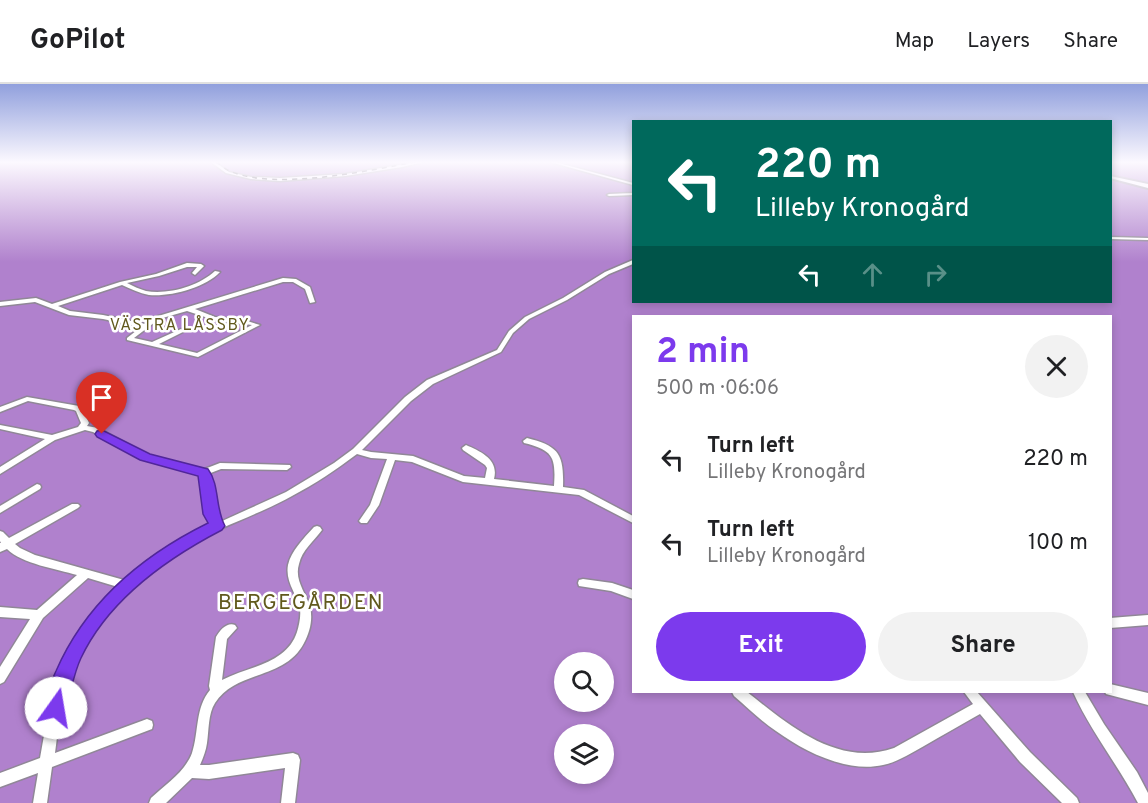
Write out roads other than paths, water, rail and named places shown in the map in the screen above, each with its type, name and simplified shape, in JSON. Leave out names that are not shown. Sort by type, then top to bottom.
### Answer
[{"type":"street","points":[[1112,238],[1148,239]]},
{"type":"street","points":[[40,803],[57,696],[66,668],[84,634],[126,585],[159,558],[217,526],[289,494],[356,451],[408,399],[430,382],[499,351],[511,332],[527,318],[565,299],[606,274],[632,262]]},
{"type":"street","points":[[53,306],[122,283],[191,264],[201,266],[195,273]]},
{"type":"street","points":[[122,283],[146,293],[161,293],[184,289],[213,277],[217,272]]},
{"type":"street","points":[[187,309],[200,310],[209,316],[243,320],[257,325],[198,355],[129,339],[163,315],[288,279],[308,288],[312,302]]},
{"type":"street","points":[[0,304],[33,300],[76,315],[103,317],[145,327]]},
{"type":"street","points":[[154,344],[181,332]]},
{"type":"street","points":[[0,410],[27,399],[76,408],[85,423],[82,428]]},
{"type":"street","points":[[0,428],[52,438]]},
{"type":"street","points":[[0,471],[52,438],[82,428],[95,430],[145,457],[203,473],[220,466],[287,467]]},
{"type":"street","points":[[527,441],[537,443],[556,456],[560,463],[558,489]]},
{"type":"street","points":[[466,448],[489,464],[492,471],[489,482]]},
{"type":"street","points":[[356,451],[413,459],[462,479],[588,494],[632,519]]},
{"type":"street","points":[[364,521],[374,505],[392,457]]},
{"type":"street","points":[[203,473],[206,477],[211,514],[217,526]]},
{"type":"street","points":[[0,510],[36,488]]},
{"type":"street","points":[[4,546],[75,506]]},
{"type":"street","points":[[156,803],[190,771],[197,757],[205,711],[216,691],[238,678],[284,661],[300,640],[307,615],[306,606],[291,573],[291,565],[297,552],[317,530]]},
{"type":"street","points":[[0,535],[4,546],[32,558],[126,585]]},
{"type":"street","points":[[0,678],[39,615],[87,573]]},
{"type":"street","points":[[583,583],[612,587],[632,595]]},
{"type":"street","points":[[0,612],[39,615]]},
{"type":"street","points":[[1112,623],[1148,621]]},
{"type":"street","points":[[216,691],[214,686],[222,637],[231,628]]},
{"type":"street","points":[[1112,690],[1148,699]]},
{"type":"street","points":[[739,693],[778,725],[805,742],[848,757],[875,761],[897,754],[982,706]]},
{"type":"street","points":[[971,693],[1025,757],[1072,803]]},
{"type":"street","points":[[1080,693],[1099,729],[1145,798]]},
{"type":"street","points":[[0,780],[147,725]]},
{"type":"street","points":[[190,771],[209,772],[293,760],[288,803]]},
{"type":"district","name":"VÄSTRA LÅSSBY","points":[[180,324]]},
{"type":"district","name":"BERGEGÅRDEN","points":[[301,602]]}]
